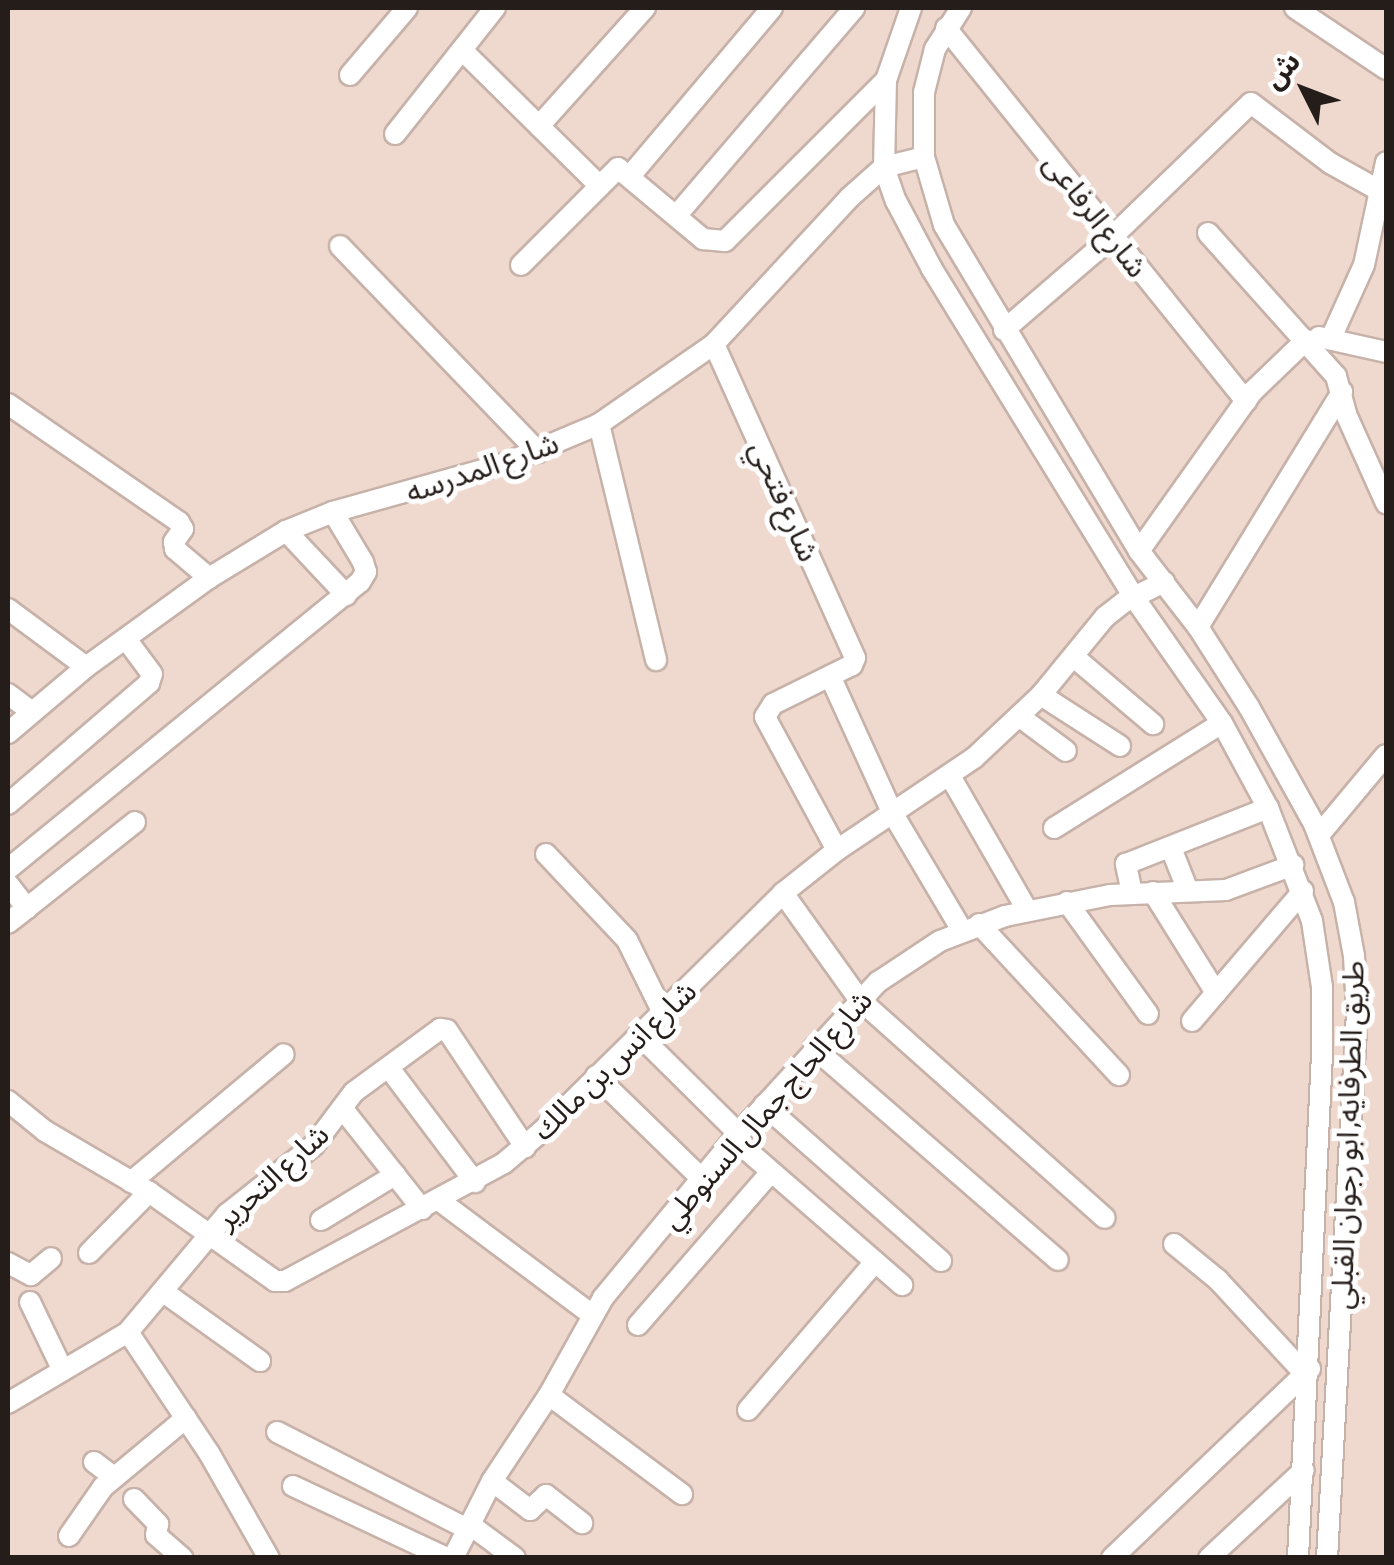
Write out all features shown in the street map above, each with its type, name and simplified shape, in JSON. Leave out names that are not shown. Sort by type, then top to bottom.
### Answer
[{"type":"street","points":[[350,75],[408,8]]},
{"type":"street","points":[[396,134],[495,8]]},
{"type":"street","points":[[539,126],[644,8]]},
{"type":"street","points":[[521,265],[599,185],[624,172],[772,8]]},
{"type":"street","points":[[676,216],[854,8]]},
{"type":"street","points":[[884,167],[886,80],[912,8]]},
{"type":"street","name":"طريق الطرفايه, ابو رجوان القبلي","points":[[961,8],[935,49],[924,92],[924,157],[944,225],[1139,552],[1198,627],[1249,707],[1319,834],[1344,902],[1357,984],[1327,1558]]},
{"type":"street","points":[[1303,9],[1379,62],[1386,36]]},
{"type":"street","name":"شارع الرفاعى","points":[[946,28],[1031,130],[1111,238],[1246,401]]},
{"type":"street","points":[[462,50],[599,185]]},
{"type":"street","points":[[624,172],[703,239],[725,241],[886,80]]},
{"type":"street","points":[[1004,330],[1111,238],[1250,103],[1330,163],[1380,190]]},
{"type":"street","name":"شارع المدرسه","points":[[8,732],[86,667],[209,578],[286,532],[333,512],[538,452],[599,424],[714,344],[850,198],[884,167],[924,157]]},
{"type":"street","points":[[1331,338],[1364,265],[1386,162]]},
{"type":"street","name":"طريق الطرفايه, ابو رجوان القبلي","points":[[884,167],[932,269],[1134,596],[1222,722],[1268,808],[1303,890],[1319,954],[1323,1004],[1298,1558]]},
{"type":"street","points":[[1208,233],[1336,376],[1346,414],[1385,491]]},
{"type":"street","points":[[340,246],[538,452]]},
{"type":"street","points":[[1139,552],[1246,401],[1304,338],[1331,338],[1386,352]]},
{"type":"street","name":"شارع فتحي","points":[[714,344],[855,658],[854,664],[830,676]]},
{"type":"street","points":[[1198,627],[1342,392]]},
{"type":"street","points":[[8,404],[179,522],[183,529],[174,542],[175,550],[209,578]]},
{"type":"street","points":[[599,424],[656,660]]},
{"type":"street","points":[[8,868],[346,594],[366,572],[333,512]]},
{"type":"street","points":[[286,532],[346,594]]},
{"type":"street","name":"شارع انس بن مالك","points":[[8,1100],[45,1132],[140,1187],[279,1282],[475,1182],[524,1147],[782,893],[837,850],[950,776],[1020,716],[1105,617],[1134,596],[1164,582]]},
{"type":"street","points":[[8,608],[86,667]]},
{"type":"street","points":[[8,804],[150,683],[152,674],[126,639]]},
{"type":"street","points":[[1074,657],[1153,724]]},
{"type":"street","points":[[837,850],[765,717],[774,704],[830,676],[893,814],[971,927],[1119,1075]]},
{"type":"street","points":[[8,694],[32,712]]},
{"type":"street","points":[[1041,694],[1120,746]]},
{"type":"street","points":[[1020,716],[1066,751]]},
{"type":"street","points":[[1054,828],[1222,722]]},
{"type":"street","points":[[1319,834],[1386,755]]},
{"type":"street","points":[[950,776],[1027,910]]},
{"type":"street","points":[[1216,993],[1125,865],[1268,808]]},
{"type":"street","points":[[8,923],[135,822]]},
{"type":"street","points":[[1171,848],[1188,892]]},
{"type":"street","points":[[546,854],[627,940],[663,1013]]},
{"type":"street","name":"شارع الحاج جمال السنوطي","points":[[450,1558],[492,1481],[549,1395],[591,1314],[701,1178],[859,999],[918,954],[971,927],[1067,902],[1238,888],[1293,865]]},
{"type":"street","points":[[8,884],[27,908]]},
{"type":"street","points":[[1192,1021],[1303,890]]},
{"type":"street","points":[[782,893],[859,999],[1105,1218]]},
{"type":"street","points":[[1067,902],[1148,1014]]},
{"type":"street","name":"شارع التحرير","points":[[8,1403],[128,1332],[165,1292],[207,1234],[314,1145],[354,1092],[440,1029],[447,1030],[524,1147]]},
{"type":"street","points":[[639,1035],[772,1172],[902,1285]]},
{"type":"street","points":[[814,1048],[1058,1260]]},
{"type":"street","points":[[89,1254],[140,1187],[284,1054]]},
{"type":"street","points":[[389,1068],[475,1182]]},
{"type":"street","points":[[596,1076],[701,1178]]},
{"type":"street","points":[[764,1106],[941,1261]]},
{"type":"street","points":[[342,1108],[395,1174],[431,1205],[591,1314]]},
{"type":"street","points":[[638,1325],[772,1172]]},
{"type":"street","points":[[321,1220],[395,1174]]},
{"type":"street","points":[[1112,1558],[1308,1372],[1218,1280],[1174,1244]]},
{"type":"street","points":[[8,1263],[31,1276],[51,1258]]},
{"type":"street","points":[[748,1410],[875,1262]]},
{"type":"street","points":[[165,1292],[260,1361]]},
{"type":"street","points":[[30,1302],[63,1371]]},
{"type":"street","points":[[128,1332],[186,1418],[270,1558]]},
{"type":"street","points":[[549,1395],[682,1494]]},
{"type":"street","points":[[68,1536],[94,1496],[186,1418]]},
{"type":"street","points":[[277,1432],[468,1526],[515,1558]]},
{"type":"street","points":[[94,1462],[114,1477]]},
{"type":"street","points":[[1209,1558],[1304,1470]]},
{"type":"street","points":[[492,1481],[530,1510],[546,1495],[582,1524]]},
{"type":"street","points":[[75,1482],[94,1496]]},
{"type":"street","points":[[293,1486],[450,1558]]},
{"type":"street","points":[[134,1500],[158,1524],[156,1535],[182,1558]]}]
